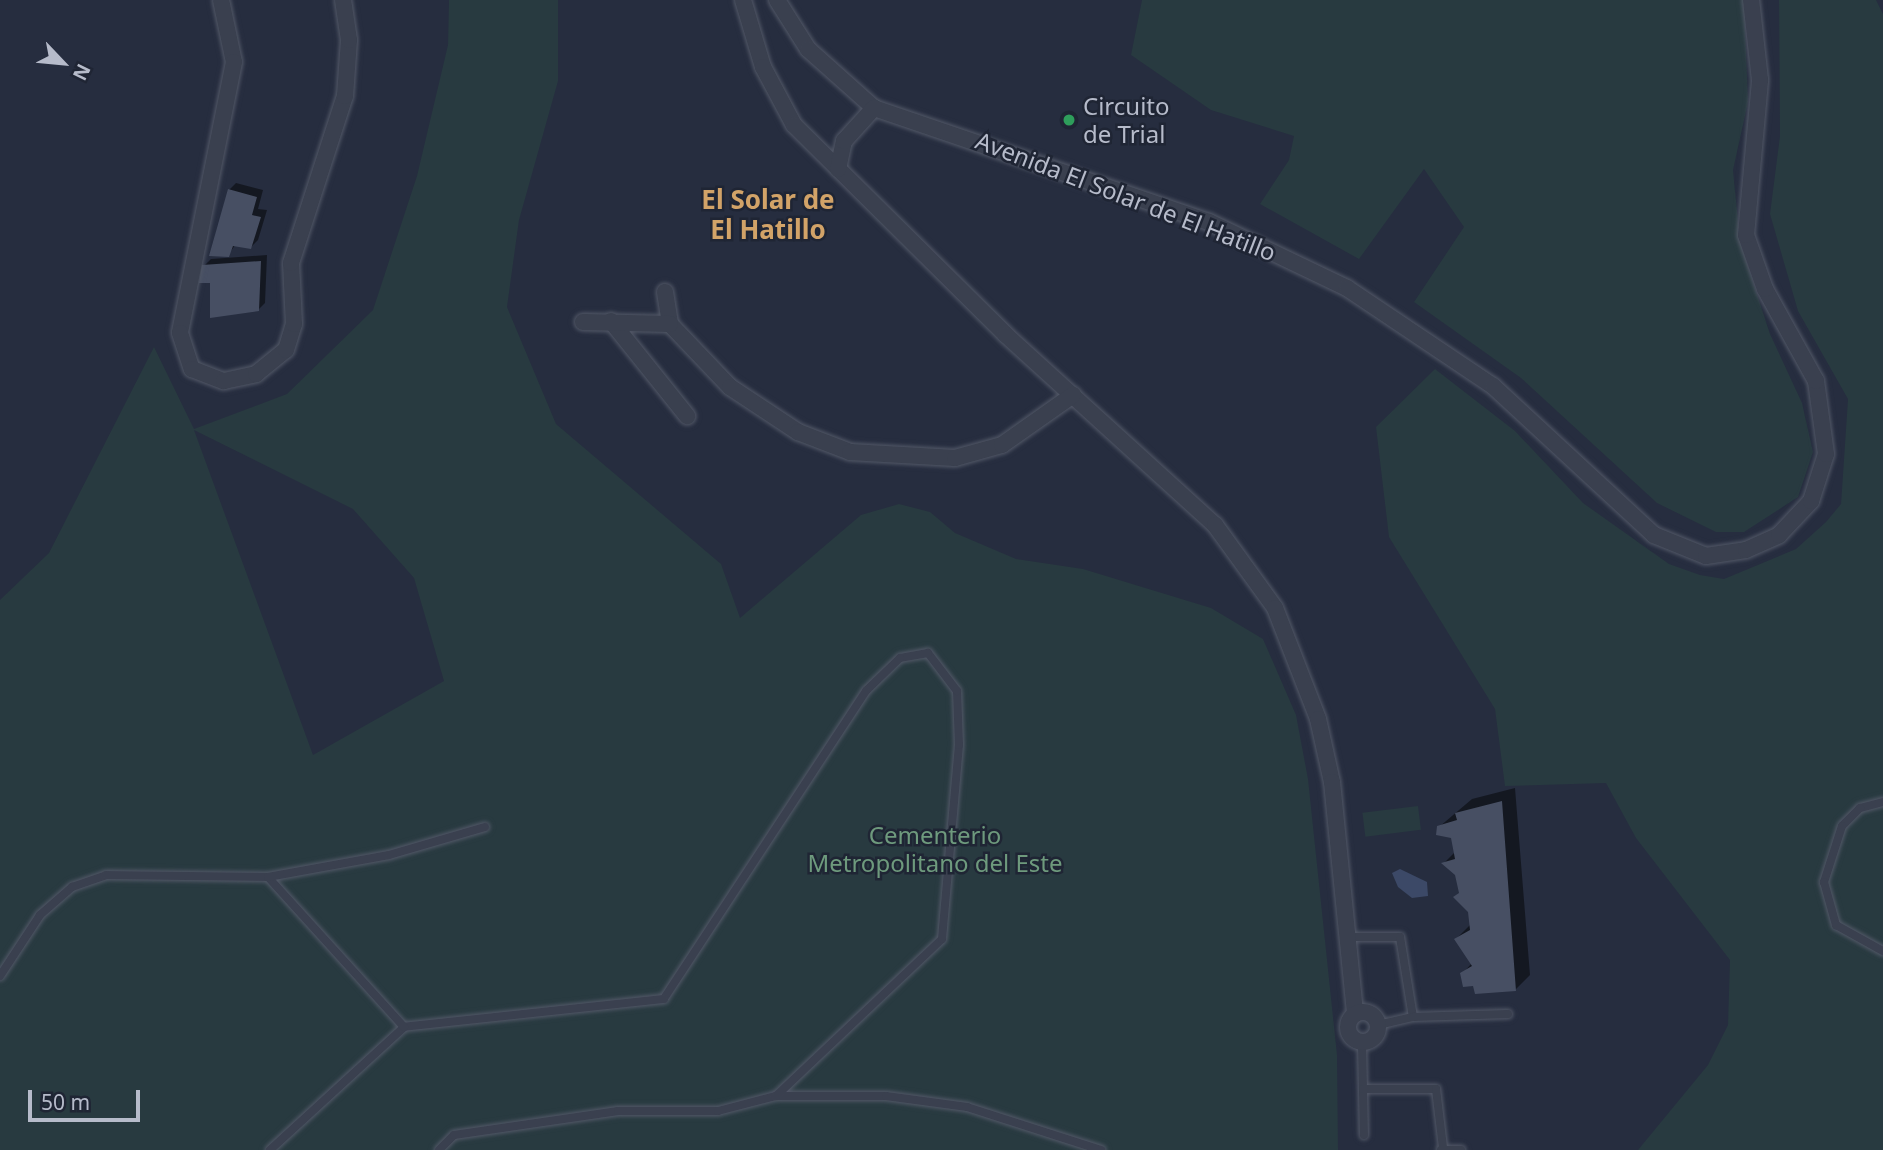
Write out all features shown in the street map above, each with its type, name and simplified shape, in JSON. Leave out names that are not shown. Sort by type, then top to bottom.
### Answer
[{"type":"street","points":[[221,0],[234,62],[180,333],[192,369],[224,381],[256,374],[286,350],[294,324],[291,263],[301,219],[326,168],[345,96],[349,40],[343,0]]},
{"type":"street","points":[[743,0],[778,101],[838,169],[1073,395],[1215,524],[1275,608],[1318,719],[1332,782],[1355,1014],[1348,1031],[1363,1043],[1372,1040],[1378,1026],[1370,1013],[1355,1014]]},
{"type":"street","name":"Avenida El Solar de El Hatillo","points":[[777,0],[808,50],[874,108],[1209,222],[1321,273],[1493,386],[1654,535],[1706,556],[1725,555],[1764,543],[1795,520],[1811,501],[1826,454],[1816,380],[1765,289],[1746,235],[1760,80],[1751,0]]},
{"type":"street","points":[[838,169],[844,141],[874,108]]},
{"type":"street","points":[[664,292],[670,324],[706,366],[756,406],[797,432],[849,452],[955,458],[1002,445],[1073,395]]},
{"type":"street","points":[[611,321],[687,416]]},
{"type":"street","points":[[583,322],[670,324]]},
{"type":"lane","points":[[270,1150],[404,1027],[664,999],[866,691],[900,658],[928,653],[957,691],[959,745],[942,939],[776,1096]]},
{"type":"lane","points":[[1883,802],[1860,808],[1842,826],[1824,882],[1836,925],[1883,951]]},
{"type":"lane","points":[[0,976],[40,915],[72,887],[106,875],[268,877],[389,855],[485,827]]},
{"type":"lane","points":[[268,877],[404,1027]]},
{"type":"lane","points":[[1346,937],[1400,937],[1413,1017]]},
{"type":"lane","points":[[1378,1026],[1413,1017],[1508,1014]]},
{"type":"lane","points":[[1363,1043],[1364,1135]]},
{"type":"lane","points":[[1363,1089],[1437,1089],[1442,1149],[1461,1150]]},
{"type":"lane","points":[[439,1150],[454,1135],[618,1111],[718,1111],[776,1096],[886,1096],[967,1107],[1101,1150]]},
{"type":"green space","name":"Cementerio Metropolitano del Este","points":[[449,0],[558,0],[558,81],[519,220],[507,307],[556,424],[721,564],[740,618],[861,515],[899,504],[930,512],[955,533],[1016,559],[1083,569],[1211,608],[1263,639],[1296,715],[1308,779],[1337,1055],[1338,1150],[0,1150],[0,600],[49,553],[154,347],[194,429],[287,394],[373,310],[417,176],[448,45]],"holes":[[[194,430],[353,509],[414,578],[444,681],[313,755]]]},
{"type":"green space","points":[[1142,0],[1744,0],[1748,102],[1733,170],[1740,242],[1770,334],[1802,403],[1813,452],[1798,497],[1744,532],[1716,532],[1657,503],[1521,378],[1414,302],[1464,227],[1424,169],[1359,259],[1260,204],[1289,160],[1294,136],[1211,110],[1131,55]]},
{"type":"green space","points":[[1779,0],[1876,0],[1883,14],[1883,1150],[1638,1150],[1708,1065],[1728,1025],[1730,960],[1636,838],[1606,783],[1505,786],[1495,709],[1389,537],[1376,427],[1435,369],[1515,431],[1583,503],[1669,564],[1700,575],[1724,579],[1796,549],[1826,522],[1841,504],[1848,399],[1798,311],[1770,214],[1780,136]]},
{"type":"green space","points":[[1418,806],[1421,830],[1365,837],[1362,813]]},
{"type":"water","points":[[1400,869],[1427,882],[1428,896],[1412,898],[1398,887],[1392,873]]},
{"type":"building","points":[[228,189],[257,197],[252,215],[261,217],[251,249],[233,246],[229,257],[209,256]]},
{"type":"building","points":[[261,261],[259,311],[210,318],[210,283],[199,283],[202,265]]},
{"type":"building","points":[[1502,801],[1516,991],[1475,994],[1473,986],[1463,987],[1460,973],[1472,966],[1454,939],[1470,930],[1468,912],[1453,897],[1459,893],[1455,875],[1441,863],[1455,859],[1451,838],[1436,835],[1437,826],[1457,820],[1455,813]]},
{"type":"place","name":"Circuito de Trial","points":[[1069,120]]},
{"type":"district","name":"El Solar de El Hatillo","points":[[768,215]]}]
